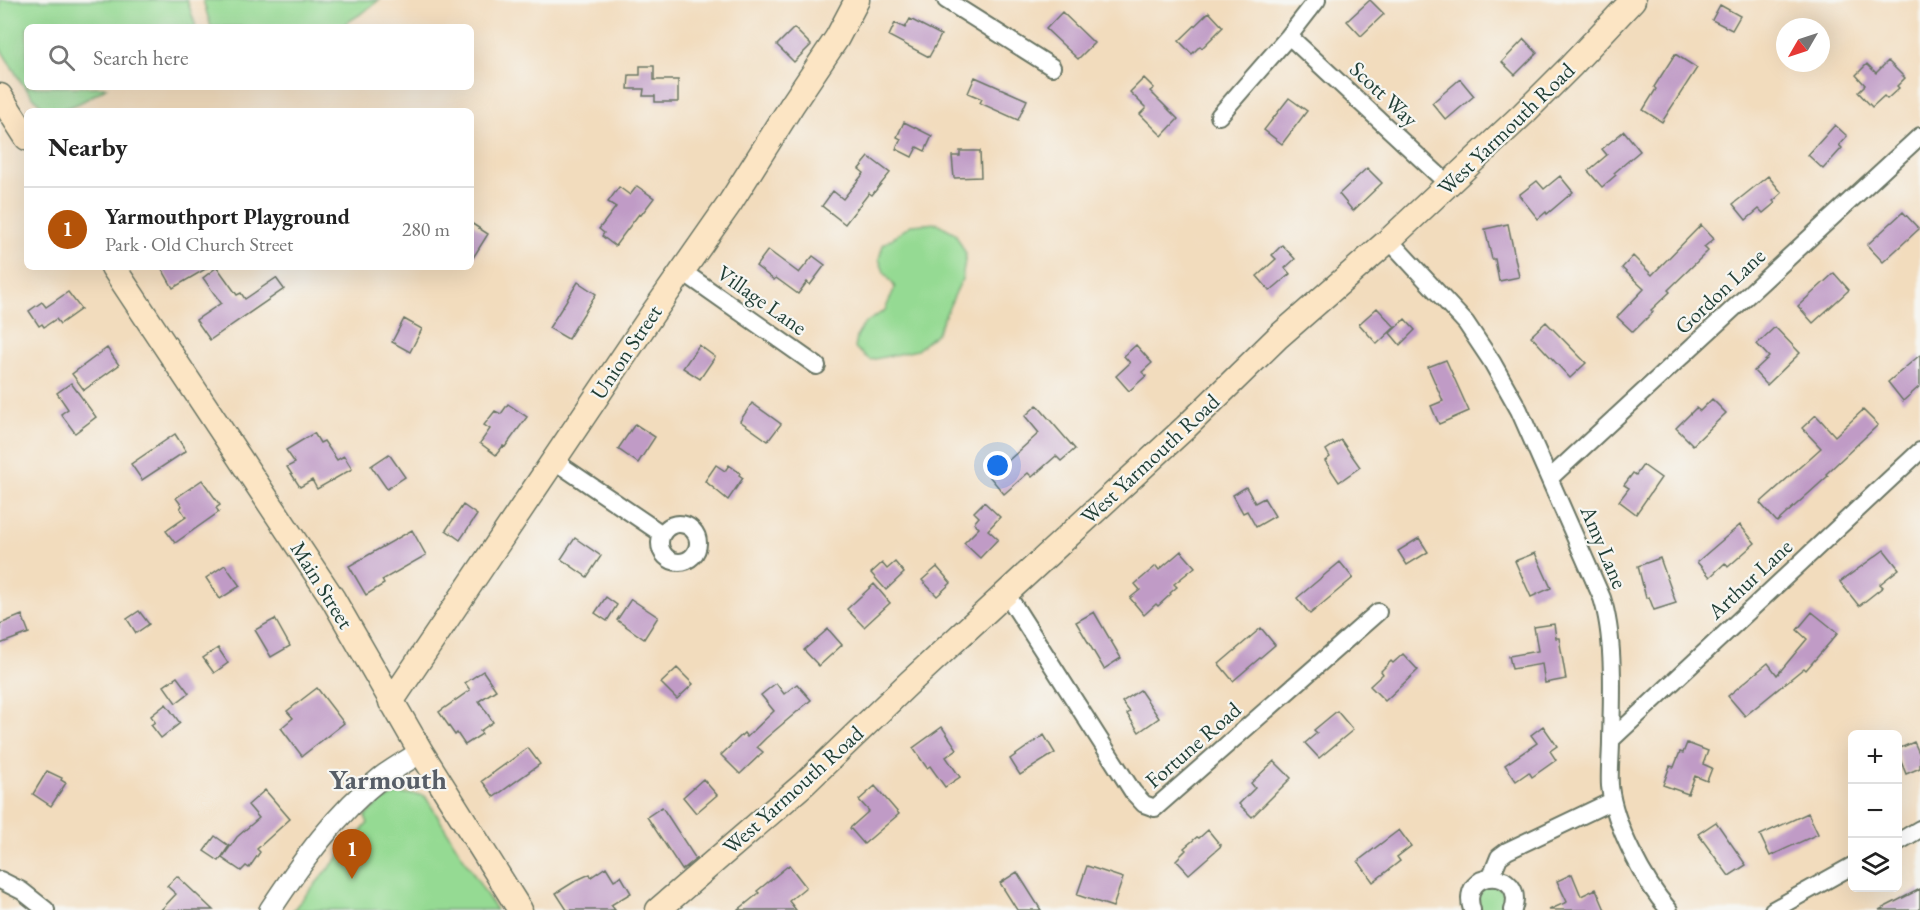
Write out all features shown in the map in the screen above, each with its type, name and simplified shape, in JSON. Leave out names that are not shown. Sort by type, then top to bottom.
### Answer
[{"type":"main road","name":"Union Street","points":[[391,702],[553,460],[730,203],[837,38],[857,0]]},
{"type":"main road","name":"West Yarmouth Road","points":[[658,910],[804,784],[910,682],[1186,427],[1278,337],[1389,240],[1571,66],[1633,0]]},
{"type":"main road","points":[[0,96],[24,133]]},
{"type":"main road","name":"Main Street","points":[[115,270],[333,599],[421,752],[520,910]]},
{"type":"street","points":[[946,0],[1052,67]]},
{"type":"street","points":[[1219,116],[1289,36],[1317,0]]},
{"type":"street","name":"Scott Way","points":[[1289,36],[1448,184]]},
{"type":"street","name":"Gordon Lane","points":[[1550,478],[1920,136]]},
{"type":"street","name":"Amy Lane","points":[[1389,240],[1466,323],[1481,343],[1519,410],[1602,598],[1607,615],[1610,647],[1609,773],[1612,801],[1633,854],[1657,895],[1669,910]]},
{"type":"street","name":"Village Lane","points":[[682,271],[817,366]]},
{"type":"street","name":"Arthur Lane","points":[[1611,740],[1920,451]]},
{"type":"street","points":[[553,460],[662,534]]},
{"type":"street","name":"Fortune Road","points":[[1006,593],[1133,792],[1144,804],[1155,808],[1378,612]]},
{"type":"street","points":[[270,910],[343,814],[381,778],[421,752]]},
{"type":"street","points":[[1491,877],[1499,857],[1508,850],[1612,801]]},
{"type":"street","points":[[1902,840],[1920,829]]},
{"type":"street","points":[[1773,910],[1848,868]]},
{"type":"street","points":[[1472,910],[1469,899],[1473,888],[1480,881],[1491,877],[1499,878],[1511,887],[1515,897],[1513,910]]},
{"type":"street","points":[[0,880],[22,891],[46,910]]},
{"type":"green space","points":[[0,0],[187,0],[195,24],[24,24],[24,86],[0,48]]},
{"type":"green space","points":[[203,0],[379,0],[345,24],[210,24]]},
{"type":"green space","points":[[27,90],[102,90],[70,107],[43,108]]},
{"type":"green space","points":[[937,223],[955,233],[966,254],[962,279],[937,333],[917,350],[870,360],[855,348],[857,336],[864,324],[885,310],[895,287],[884,272],[879,259],[883,245],[911,225]]},
{"type":"green space","points":[[397,794],[425,796],[496,910],[293,910],[368,823],[365,816],[380,802]]},
{"type":"green space","points":[[1495,885],[1506,894],[1505,909],[1481,910],[1478,905],[1478,895],[1484,887]]},
{"type":"building","points":[[1370,0],[1384,14],[1361,36],[1347,21]]},
{"type":"building","points":[[1720,5],[1740,16],[1732,30],[1712,20]]},
{"type":"building","points":[[1062,12],[1094,43],[1078,59],[1046,29]]},
{"type":"building","points":[[1209,12],[1223,27],[1202,48],[1200,46],[1192,54],[1179,41]]},
{"type":"building","points":[[910,19],[941,35],[929,57],[889,36],[895,23],[905,28]]},
{"type":"building","points":[[794,28],[811,45],[794,62],[777,45]]},
{"type":"building","points":[[1524,39],[1537,53],[1515,75],[1502,62]]},
{"type":"building","points":[[1675,54],[1697,68],[1662,122],[1643,110],[1656,89],[1654,87]]},
{"type":"building","points":[[1888,61],[1905,78],[1897,86],[1899,88],[1887,99],[1884,96],[1872,107],[1858,92],[1865,85],[1856,75],[1867,64],[1876,73]]},
{"type":"building","points":[[640,66],[654,66],[654,80],[678,80],[678,102],[655,102],[655,96],[643,96],[644,89],[628,89],[629,75],[640,75]]},
{"type":"building","points":[[975,77],[1027,100],[1018,120],[980,103],[982,99],[968,93]]},
{"type":"building","points":[[1144,78],[1154,88],[1150,91],[1178,119],[1162,136],[1140,114],[1146,108],[1130,92]]},
{"type":"building","points":[[1460,79],[1474,96],[1446,120],[1432,103]]},
{"type":"building","points":[[1289,98],[1307,111],[1282,144],[1264,130]]},
{"type":"building","points":[[904,122],[932,136],[925,151],[917,147],[912,157],[896,149],[901,139],[897,137]]},
{"type":"building","points":[[1835,125],[1847,136],[1839,145],[1842,148],[1823,169],[1808,155]]},
{"type":"building","points":[[1624,131],[1640,151],[1614,173],[1616,175],[1602,187],[1588,171],[1607,155],[1602,149]]},
{"type":"building","points":[[960,151],[980,151],[981,177],[954,178],[952,156],[960,156]]},
{"type":"building","points":[[869,157],[890,173],[872,195],[869,193],[845,224],[822,206],[833,191],[843,199],[864,173],[859,169]]},
{"type":"building","points":[[1367,168],[1382,183],[1353,211],[1339,194]]},
{"type":"building","points":[[1560,176],[1573,192],[1538,219],[1519,195],[1537,181],[1544,189]]},
{"type":"building","points":[[1768,176],[1782,193],[1773,201],[1775,203],[1763,213],[1759,209],[1746,220],[1733,204]]},
{"type":"building","points":[[637,186],[654,198],[615,246],[602,236],[604,233],[599,229],[616,207],[608,202],[619,187],[630,195]]},
{"type":"building","points":[[1903,212],[1919,229],[1883,262],[1867,245]]},
{"type":"building","points":[[1508,224],[1519,277],[1499,281],[1495,259],[1492,259],[1485,229]]},
{"type":"building","points":[[474,225],[488,234],[474,256]]},
{"type":"building","points":[[1701,225],[1714,239],[1704,247],[1708,251],[1668,290],[1670,292],[1633,332],[1617,317],[1644,289],[1622,268],[1633,256],[1652,275]]},
{"type":"building","points":[[1282,245],[1295,259],[1285,268],[1290,274],[1270,291],[1257,276],[1276,259],[1272,255]]},
{"type":"building","points":[[768,250],[799,273],[813,256],[825,265],[810,285],[807,282],[798,294],[756,266]]},
{"type":"building","points":[[163,270],[204,270],[173,288]]},
{"type":"building","points":[[213,270],[219,270],[237,295],[241,293],[245,299],[276,278],[284,289],[210,340],[196,320],[221,303],[203,278]]},
{"type":"building","points":[[1834,273],[1849,290],[1813,323],[1798,306]]},
{"type":"building","points":[[578,282],[596,294],[568,339],[549,328]]},
{"type":"building","points":[[68,292],[81,309],[60,324],[56,319],[44,327],[42,324],[39,326],[29,311],[42,302],[46,307]]},
{"type":"building","points":[[1377,308],[1395,327],[1377,344],[1359,324]]},
{"type":"building","points":[[404,319],[422,329],[410,352],[392,342]]},
{"type":"building","points":[[1405,319],[1415,330],[1400,345],[1390,333]]},
{"type":"building","points":[[1546,322],[1586,363],[1570,378],[1531,336]]},
{"type":"building","points":[[1775,327],[1800,353],[1767,385],[1754,371],[1769,357],[1757,344]]},
{"type":"building","points":[[699,345],[715,357],[700,379],[683,368]]},
{"type":"building","points":[[1136,345],[1152,363],[1142,372],[1146,376],[1129,391],[1116,376],[1130,363],[1124,356]]},
{"type":"building","points":[[107,348],[119,365],[84,390],[72,374]]},
{"type":"building","points":[[1920,355],[1920,386],[1903,401],[1888,382]]},
{"type":"building","points":[[1446,360],[1469,411],[1439,424],[1431,406],[1443,401],[1428,367]]},
{"type":"building","points":[[71,383],[96,417],[75,433],[61,414],[68,409],[57,393]]},
{"type":"building","points":[[1712,399],[1726,413],[1693,445],[1676,428],[1696,408],[1700,411]]},
{"type":"building","points":[[752,403],[781,424],[768,441],[740,421]]},
{"type":"building","points":[[508,404],[527,417],[505,447],[503,446],[496,455],[480,443],[490,429],[484,425],[495,411],[501,414]]},
{"type":"building","points":[[1037,405],[1075,449],[1061,461],[1056,456],[1032,477],[1028,473],[1004,494],[990,477],[1039,433],[1025,416]]},
{"type":"building","points":[[1863,410],[1878,425],[1826,474],[1828,476],[1777,522],[1760,503],[1821,448],[1802,428],[1816,415],[1835,436]]},
{"type":"building","points":[[635,424],[655,437],[638,463],[618,449]]},
{"type":"building","points":[[314,433],[320,443],[324,441],[337,460],[344,456],[352,469],[317,489],[312,480],[300,487],[287,467],[295,463],[286,450]]},
{"type":"building","points":[[175,434],[186,451],[142,480],[131,464]]},
{"type":"building","points":[[1341,440],[1360,467],[1339,482],[1325,461],[1330,457],[1326,450]]},
{"type":"building","points":[[389,454],[405,477],[387,489],[371,466]]},
{"type":"building","points":[[716,465],[725,471],[729,465],[743,478],[728,500],[705,481]]},
{"type":"building","points":[[1643,465],[1661,478],[1636,514],[1619,501],[1629,488],[1624,485],[1633,473],[1636,475]]},
{"type":"building","points":[[202,480],[220,505],[216,508],[219,512],[175,543],[166,531],[186,517],[176,498]]},
{"type":"building","points":[[1246,487],[1255,503],[1264,498],[1275,516],[1256,527],[1247,511],[1243,513],[1233,495]]},
{"type":"building","points":[[984,502],[1000,517],[988,530],[998,539],[980,558],[964,543],[979,528],[974,523],[979,517],[974,512]]},
{"type":"building","points":[[463,505],[477,515],[460,540],[446,530]]},
{"type":"building","points":[[1740,525],[1755,543],[1728,567],[1725,563],[1710,577],[1697,562]]},
{"type":"building","points":[[412,530],[426,555],[382,580],[384,584],[366,595],[349,566]]},
{"type":"building","points":[[575,538],[601,556],[587,577],[561,559]]},
{"type":"building","points":[[1419,538],[1428,552],[1407,565],[1398,551]]},
{"type":"building","points":[[1884,550],[1899,569],[1880,584],[1883,587],[1859,606],[1840,582]]},
{"type":"building","points":[[1181,551],[1195,567],[1174,584],[1177,587],[1171,594],[1144,615],[1130,598],[1140,590],[1135,584],[1156,566],[1159,570]]},
{"type":"building","points":[[1535,553],[1551,588],[1531,597],[1515,561]]},
{"type":"building","points":[[1660,558],[1676,603],[1654,610],[1649,597],[1646,598],[1638,566]]},
{"type":"building","points":[[895,562],[904,573],[886,590],[871,573],[882,563],[887,569]]},
{"type":"building","points":[[1340,562],[1353,578],[1310,614],[1297,598]]},
{"type":"building","points":[[225,565],[240,586],[220,599],[206,578]]},
{"type":"building","points":[[937,567],[951,583],[937,596],[922,580]]},
{"type":"building","points":[[874,584],[890,603],[864,627],[847,609]]},
{"type":"building","points":[[606,597],[617,605],[607,621],[595,613]]},
{"type":"building","points":[[631,599],[658,617],[644,639],[617,620]]},
{"type":"building","points":[[139,611],[149,624],[136,633],[127,619]]},
{"type":"building","points":[[1094,612],[1121,658],[1104,669],[1076,622]]},
{"type":"building","points":[[1812,612],[1838,633],[1806,670],[1804,668],[1745,716],[1728,696],[1768,663],[1777,675],[1807,639],[1797,630]]},
{"type":"building","points":[[22,615],[29,633],[0,644],[0,624]]},
{"type":"building","points":[[275,619],[290,646],[271,657],[255,630]]},
{"type":"building","points":[[1554,624],[1556,638],[1559,638],[1566,679],[1545,683],[1542,664],[1512,669],[1509,656],[1538,651],[1534,627]]},
{"type":"building","points":[[1261,628],[1275,645],[1233,681],[1219,664]]},
{"type":"building","points":[[828,629],[842,645],[819,666],[804,650]]},
{"type":"building","points":[[218,648],[228,663],[214,673],[203,658]]},
{"type":"building","points":[[1403,654],[1418,670],[1385,701],[1370,686],[1383,674],[1381,671],[1391,661],[1393,663]]},
{"type":"building","points":[[677,668],[693,684],[677,699],[661,683]]},
{"type":"building","points":[[483,671],[496,690],[479,701],[493,722],[480,731],[482,734],[465,745],[439,712],[470,690],[465,683]]},
{"type":"building","points":[[177,677],[189,693],[176,703],[164,686]]},
{"type":"building","points":[[776,683],[784,694],[797,684],[811,700],[757,747],[763,752],[740,774],[721,755],[744,733],[747,737],[774,711],[761,695]]},
{"type":"building","points":[[317,688],[344,723],[302,756],[281,728],[293,718],[287,711]]},
{"type":"building","points":[[1140,690],[1159,718],[1139,732],[1127,714],[1130,712],[1122,702]]},
{"type":"building","points":[[166,704],[180,723],[161,738],[151,725],[155,722],[151,716]]},
{"type":"building","points":[[1337,711],[1353,730],[1319,758],[1305,743],[1317,733],[1314,730]]},
{"type":"building","points":[[1543,726],[1557,746],[1550,751],[1556,760],[1532,777],[1529,772],[1516,781],[1505,765],[1537,743],[1531,735]]},
{"type":"building","points":[[942,727],[957,749],[946,757],[960,777],[945,787],[930,766],[927,768],[913,748]]},
{"type":"building","points":[[1044,735],[1055,753],[1020,775],[1010,759]]},
{"type":"building","points":[[1914,742],[1920,755],[1920,768],[1906,774],[1902,764],[1902,747]]},
{"type":"building","points":[[1687,743],[1708,751],[1703,764],[1712,768],[1707,781],[1695,776],[1688,794],[1663,785],[1670,766],[1674,767],[1680,752],[1683,753]]},
{"type":"building","points":[[528,748],[540,764],[494,797],[482,781]]},
{"type":"building","points":[[1274,761],[1291,778],[1252,817],[1239,804],[1255,788],[1251,783]]},
{"type":"building","points":[[47,771],[62,778],[61,780],[66,783],[51,806],[33,794]]},
{"type":"building","points":[[703,779],[717,795],[696,813],[683,797]]},
{"type":"building","points":[[875,786],[899,814],[864,844],[850,828],[869,811],[859,800]]},
{"type":"building","points":[[265,790],[290,819],[257,849],[260,852],[249,868],[246,866],[241,871],[222,858],[237,837],[259,818],[248,805]]},
{"type":"building","points":[[662,807],[696,859],[682,870],[647,817]]},
{"type":"building","points":[[1808,813],[1818,834],[1770,856],[1760,835]]},
{"type":"building","points":[[1716,822],[1746,865],[1729,876],[1698,834]]},
{"type":"building","points":[[1208,830],[1221,846],[1189,874],[1176,860],[1186,850],[1184,848]]},
{"type":"building","points":[[1399,830],[1411,846],[1397,857],[1400,861],[1373,882],[1358,861]]},
{"type":"building","points":[[215,836],[229,846],[219,861],[204,851]]},
{"type":"building","points":[[789,865],[806,887],[789,901],[796,910],[738,910],[759,893],[757,891]]},
{"type":"building","points":[[1087,866],[1123,878],[1113,907],[1077,895]]},
{"type":"building","points":[[606,867],[614,880],[621,876],[631,893],[611,905],[615,910],[567,910],[556,893],[590,874],[591,877]]},
{"type":"building","points":[[1017,872],[1041,910],[1017,910],[1000,883]]},
{"type":"building","points":[[1572,874],[1581,896],[1596,889],[1605,910],[1549,910],[1567,902],[1557,881]]},
{"type":"building","points":[[177,876],[213,910],[161,910],[176,894],[167,886]]},
{"type":"building","points":[[1920,889],[1920,910],[1879,910]]},
{"type":"place","name":"Yarmouthport Playground","points":[[352,879]]},
{"type":"district","name":"Yarmouth","points":[[388,779]]}]
